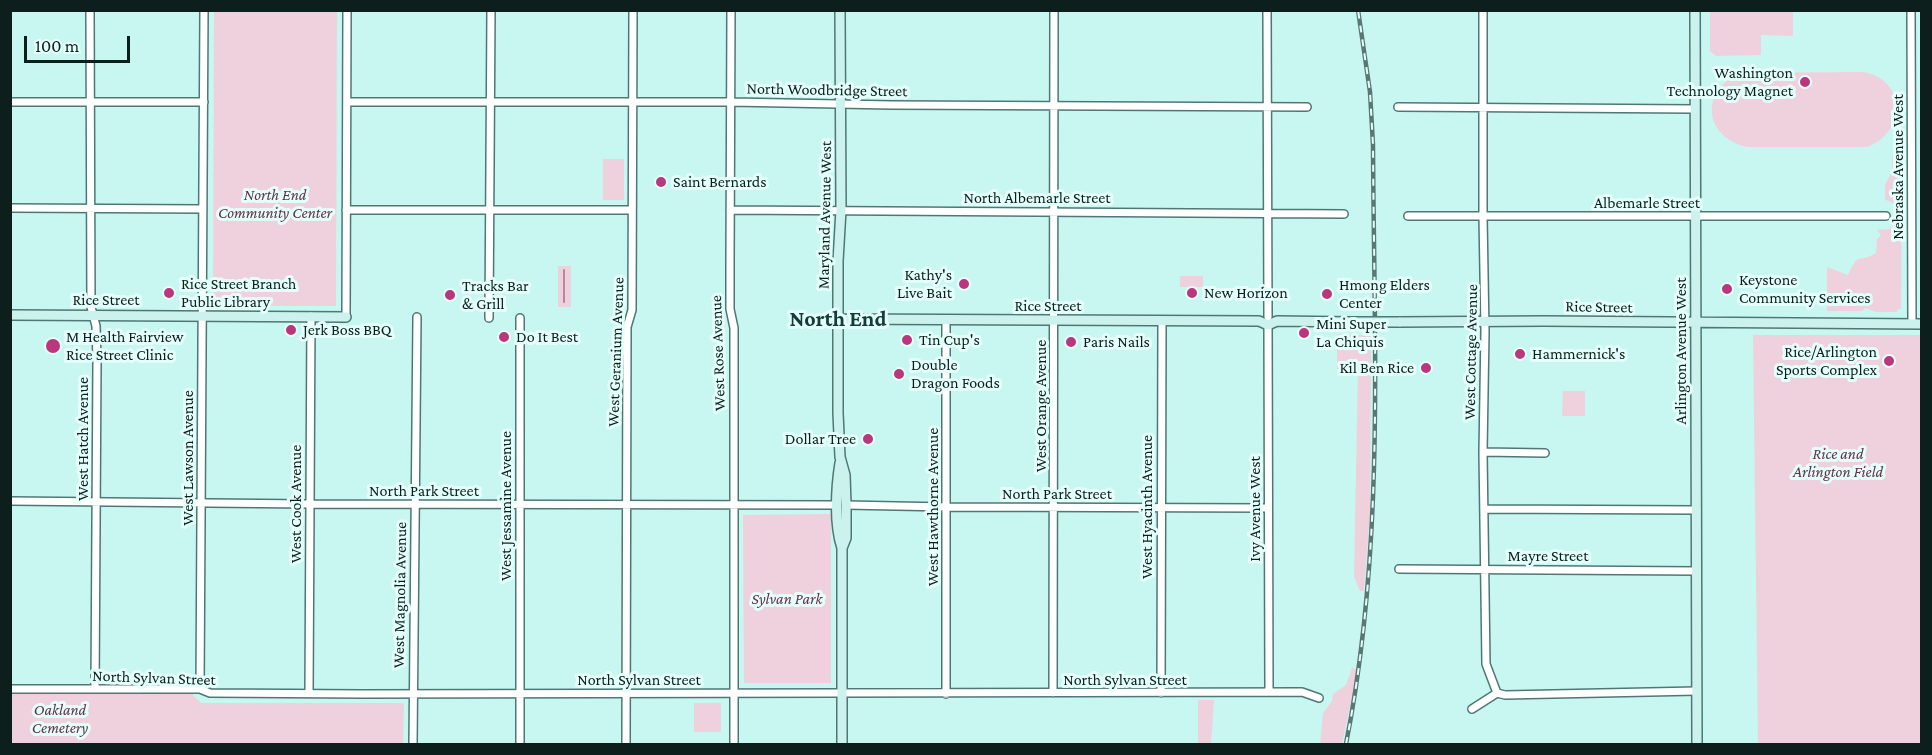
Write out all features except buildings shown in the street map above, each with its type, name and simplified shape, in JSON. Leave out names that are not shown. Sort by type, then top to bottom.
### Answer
[{"type":"main road","name":"Maryland Avenue West","points":[[840,10],[841,210],[838,319],[840,457],[838,476],[846,538],[842,548],[842,744]]},
{"type":"main road","name":"Arlington Avenue West","points":[[1695,10],[1697,744]]},
{"type":"main road","name":"Rice Street","points":[[10,315],[346,317]]},
{"type":"main road","name":"Rice Street","points":[[838,319],[1917,324]]},
{"type":"street","name":"West Hatch Avenue","points":[[90,10],[91,307],[96,326],[95,689]]},
{"type":"street","name":"West Lawson Avenue","points":[[200,689],[204,10]]},
{"type":"street","points":[[346,317],[347,10]]},
{"type":"street","points":[[489,318],[491,10]]},
{"type":"street","name":"West Geranium Avenue","points":[[626,744],[627,327],[632,310],[633,10]]},
{"type":"street","name":"West Rose Avenue","points":[[732,10],[730,309],[734,328],[734,744]]},
{"type":"street","name":"West Orange Avenue","points":[[1053,693],[1054,10]]},
{"type":"street","name":"Ivy Avenue West","points":[[1267,10],[1267,214],[1271,321],[1268,508],[1269,692]]},
{"type":"street","name":"West Cottage Avenue","points":[[1483,10],[1484,570],[1486,664],[1497,693]]},
{"type":"street","name":"Nebraska Avenue West","points":[[1911,10],[1911,216],[1917,324]]},
{"type":"street","points":[[10,102],[204,102]]},
{"type":"street","name":"North Woodbridge Street","points":[[347,102],[731,102],[1307,107]]},
{"type":"street","points":[[1398,107],[1695,109]]},
{"type":"street","points":[[1911,109],[1922,109]]},
{"type":"street","points":[[10,208],[203,209]]},
{"type":"street","points":[[346,210],[632,210]]},
{"type":"street","name":"North Albemarle Street","points":[[730,210],[1344,214]]},
{"type":"street","name":"Albemarle Street","points":[[1408,216],[1886,216]]},
{"type":"street","points":[[1911,216],[1922,216]]},
{"type":"street","name":"West Cook Avenue","points":[[309,693],[311,316]]},
{"type":"street","name":"West Magnolia Avenue","points":[[413,744],[417,317]]},
{"type":"street","name":"West Jessamine Avenue","points":[[520,318],[520,744]]},
{"type":"street","name":"West Hawthorne Avenue","points":[[946,320],[946,694]]},
{"type":"street","name":"West Hyacinth Avenue","points":[[1161,693],[1162,321]]},
{"type":"street","points":[[1483,452],[1545,453]]},
{"type":"street","name":"North Park Street","points":[[10,501],[1268,508]]},
{"type":"street","points":[[1484,509],[1697,510]]},
{"type":"street","name":"Mayre Street","points":[[1399,569],[1697,571]]},
{"type":"street","name":"North Sylvan Street","points":[[10,689],[200,689],[210,693],[413,694],[1302,692],[1319,698]]},
{"type":"street","points":[[1472,709],[1497,693],[1505,695],[1697,691]]},
{"type":"green space","name":"North End Community Center","points":[[214,11],[337,11],[336,306],[213,306]]},
{"type":"green space","points":[[1710,11],[1793,11],[1793,36],[1761,35],[1761,55],[1716,56],[1710,51]]},
{"type":"green space","points":[[1864,72],[1883,80],[1891,89],[1896,110],[1894,122],[1888,132],[1879,141],[1867,147],[1747,147],[1733,142],[1722,134],[1715,124],[1712,113],[1713,102],[1718,91],[1727,81],[1740,73]]},
{"type":"green space","points":[[1892,156],[1902,156],[1901,309],[1897,312],[1876,312],[1865,308],[1862,311],[1827,311],[1827,267],[1848,275],[1857,260],[1876,253],[1877,239],[1881,235],[1877,230],[1892,228],[1900,221],[1898,208],[1885,200],[1885,185],[1892,171]]},
{"type":"green space","points":[[603,159],[624,159],[624,200],[603,200]]},
{"type":"green space","points":[[558,266],[571,266],[571,307],[558,307]]},
{"type":"green space","points":[[1180,276],[1203,276],[1203,287],[1180,287]]},
{"type":"green space","points":[[1337,334],[1371,336],[1370,512],[1364,591],[1360,591],[1354,577],[1358,369],[1337,369]]},
{"type":"green space","name":"Rice and Arlington Field","points":[[1753,335],[1921,335],[1921,744],[1758,744]]},
{"type":"green space","points":[[1563,391],[1585,391],[1585,416],[1562,416]]},
{"type":"green space","name":"Sylvan Park","points":[[831,514],[831,683],[744,683],[743,515]]},
{"type":"green space","points":[[1352,668],[1356,669],[1356,677],[1342,744],[1320,744],[1323,713],[1332,701],[1333,694],[1346,685]]},
{"type":"green space","name":"Oakland Cemetery","points":[[191,693],[201,703],[404,703],[403,744],[11,744],[11,694]]},
{"type":"green space","points":[[1198,700],[1214,700],[1211,744],[1198,744]]},
{"type":"green space","points":[[694,703],[721,703],[721,732],[694,732]]},
{"type":"waterway","points":[[564,270],[564,302]]},
{"type":"railway","points":[[1346,744],[1367,595],[1374,446],[1373,145],[1370,92],[1358,10]]},
{"type":"place","name":"Washington Technology Magnet","points":[[1805,82]]},
{"type":"place","name":"Saint Bernards","points":[[661,182]]},
{"type":"place","name":"Kathy's Live Bait","points":[[964,284]]},
{"type":"place","name":"Keystone Community Services","points":[[1727,289]]},
{"type":"place","name":"Rice Street Branch Public Library","points":[[169,293]]},
{"type":"place","name":"New Horizon","points":[[1192,293]]},
{"type":"place","name":"Hmong Elders Center","points":[[1327,294]]},
{"type":"place","name":"Tracks Bar & Grill","points":[[450,295]]},
{"type":"place","name":"Jerk Boss BBQ","points":[[291,330]]},
{"type":"place","name":"Mini Super La Chiquis","points":[[1304,333]]},
{"type":"place","name":"Do It Best","points":[[504,337]]},
{"type":"place","name":"Tin Cup's","points":[[907,340]]},
{"type":"place","name":"Paris Nails","points":[[1071,342]]},
{"type":"place","name":"M Health Fairview Rice Street Clinic","points":[[53,346]]},
{"type":"place","name":"Hammernick's","points":[[1520,354]]},
{"type":"place","name":"Rice/Arlington Sports Complex","points":[[1889,361]]},
{"type":"place","name":"Kil Ben Rice","points":[[1426,368]]},
{"type":"place","name":"Double Dragon Foods","points":[[899,374]]},
{"type":"place","name":"Dollar Tree","points":[[868,439]]},
{"type":"district","name":"North End","points":[[838,319]]}]
